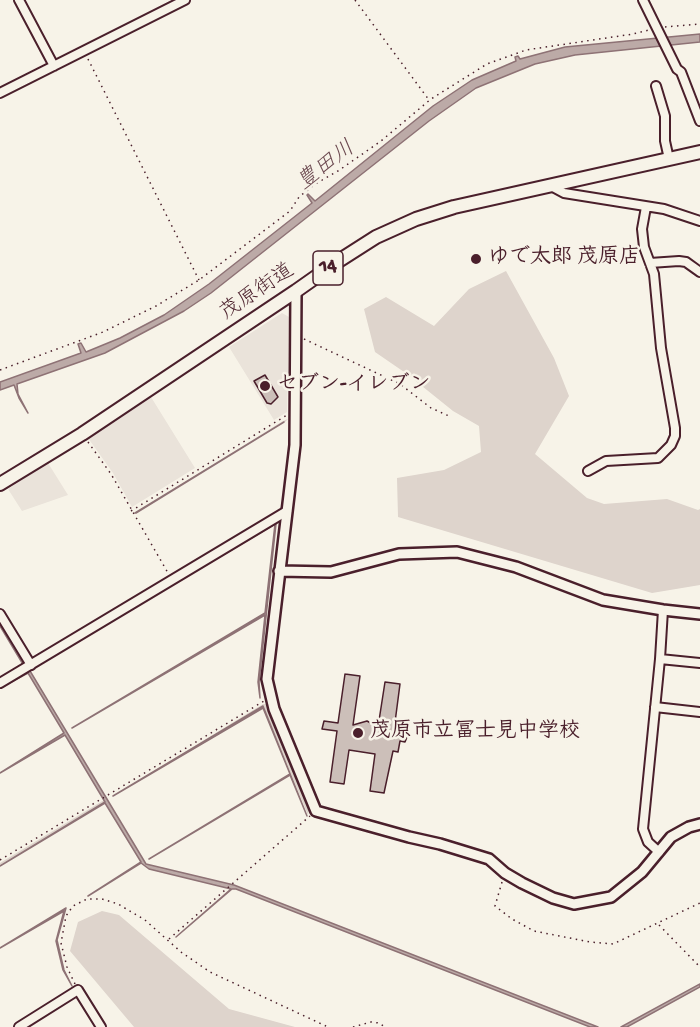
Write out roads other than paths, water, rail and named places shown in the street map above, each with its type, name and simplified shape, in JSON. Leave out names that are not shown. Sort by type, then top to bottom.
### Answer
[{"type":"main road","name":"茂原街道","points":[[0,484],[82,434],[376,237],[416,219],[454,207],[700,152]]},
{"type":"street","points":[[19,0],[54,66]]},
{"type":"street","points":[[0,93],[185,0]]},
{"type":"street","points":[[643,0],[656,29],[681,72],[700,121]]},
{"type":"street","points":[[656,86],[665,116],[665,141],[669,159]]},
{"type":"street","points":[[550,186],[564,193],[664,209],[700,221]]},
{"type":"street","points":[[588,471],[606,461],[658,458],[671,445],[675,436],[660,338],[654,274],[644,247],[642,229],[646,207]]},
{"type":"street","points":[[650,263],[686,262],[700,272]]},
{"type":"street","points":[[297,291],[295,445],[267,679],[270,697],[292,757],[316,811],[489,859],[505,873],[553,898],[574,904],[612,897],[642,872],[671,837],[700,824]]},
{"type":"street","points":[[0,683],[286,511]]},
{"type":"street","points":[[279,571],[331,572],[399,554],[457,552],[516,567],[603,600],[700,614]]},
{"type":"street","points":[[659,852],[648,842],[643,829],[663,610]]},
{"type":"street","points":[[0,614],[31,665]]},
{"type":"street","points":[[660,659],[700,663]]},
{"type":"street","points":[[655,707],[700,712]]},
{"type":"street","points":[[19,1027],[78,990],[101,1027]]},
{"type":"place","name":"ゆで太郎 茂原店","points":[[476,259]]},
{"type":"place","name":"セブン-イレブン","points":[[265,386]]},
{"type":"place","name":"茂原市立冨士見中学校","points":[[358,733]]},
{"type":"water label","name":"豊田川","points":[[327,167]]}]
